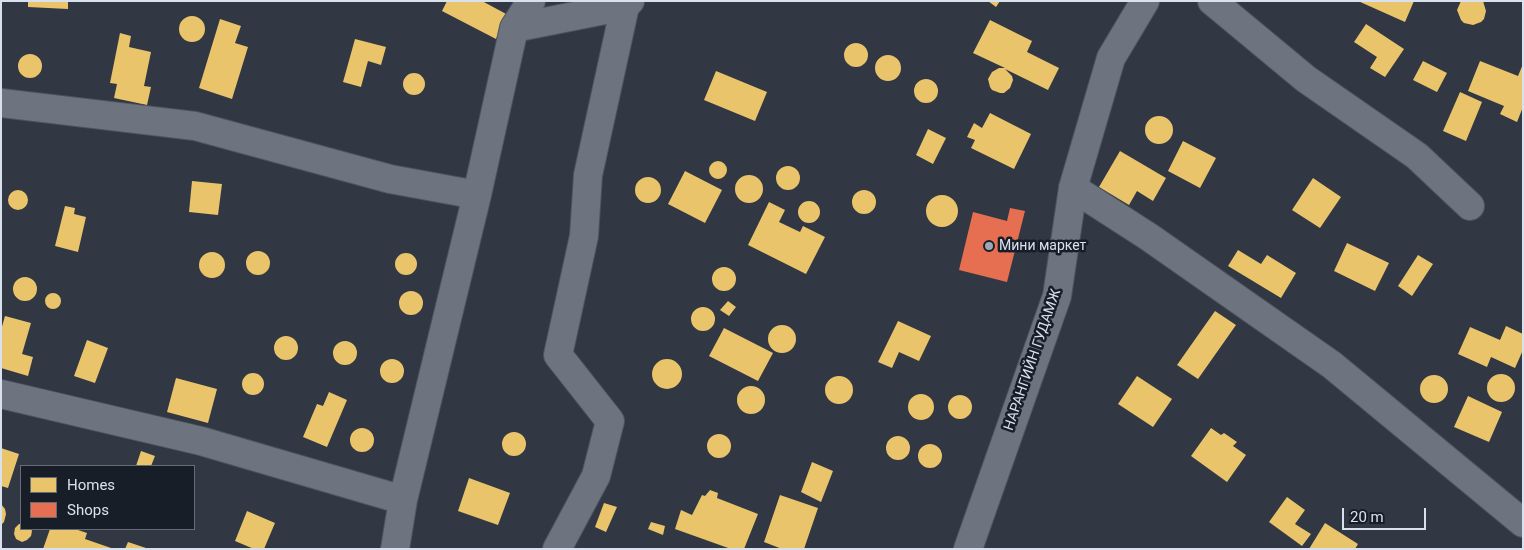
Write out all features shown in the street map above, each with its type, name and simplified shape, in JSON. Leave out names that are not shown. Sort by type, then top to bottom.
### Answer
[{"type":"main road","name":"НАРАНГИЙН ГУДАМЖ","points":[[968,549],[1057,296],[1073,188],[1110,58],[1145,1]]},
{"type":"street","points":[[395,549],[403,500],[477,196],[514,28],[531,1]]},
{"type":"street","points":[[1212,1],[1306,79],[1417,156],[1470,206]]},
{"type":"street","points":[[514,28],[627,4],[588,175],[584,236],[558,355],[610,421],[596,476],[558,549]]},
{"type":"street","points":[[1,103],[195,126],[390,179],[477,196]]},
{"type":"street","points":[[1073,188],[1149,237],[1332,365],[1523,523]]},
{"type":"street","points":[[1,394],[201,441],[403,500]]},
{"type":"building: Homes","points":[[28,1],[68,1],[68,9],[28,7]]},
{"type":"building: Homes","points":[[447,1],[482,1],[508,15],[496,39],[442,11]]},
{"type":"building: Homes","points":[[988,1],[1000,1],[996,7]]},
{"type":"building: Homes","points":[[1358,1],[1414,1],[1405,22]]},
{"type":"building: Homes","points":[[1461,1],[1483,1],[1486,11],[1484,19],[1473,25],[1464,23],[1457,10]]},
{"type":"building: Homes","points":[[192,16],[201,20],[205,29],[201,38],[192,42],[183,38],[179,29],[183,20]]},
{"type":"building: Homes","points":[[220,19],[241,26],[235,43],[248,47],[232,99],[199,88]]},
{"type":"building: Homes","points":[[990,20],[1032,41],[1027,52],[1059,68],[1048,90],[1005,69],[1012,76],[1013,80],[1010,88],[1004,93],[992,90],[988,79],[992,72],[999,68],[1005,68],[973,53]]},
{"type":"building: Homes","points":[[1366,24],[1404,49],[1385,77],[1370,68],[1377,57],[1354,42]]},
{"type":"building: Homes","points":[[120,33],[131,36],[129,47],[151,52],[144,86],[151,87],[147,105],[114,98],[117,84],[110,83]]},
{"type":"building: Homes","points":[[355,39],[386,47],[381,65],[368,61],[361,87],[343,82]]},
{"type":"building: Homes","points":[[856,43],[864,47],[868,55],[864,63],[856,67],[848,63],[844,55],[848,47]]},
{"type":"building: Homes","points":[[30,54],[38,58],[42,66],[38,74],[30,78],[22,74],[18,66],[22,58]]},
{"type":"building: Homes","points":[[888,55],[897,59],[901,68],[897,77],[888,81],[879,77],[875,68],[879,59]]},
{"type":"building: Homes","points":[[1423,61],[1447,73],[1437,92],[1413,80]]},
{"type":"building: Homes","points":[[1480,61],[1518,76],[1523,64],[1523,107],[1517,122],[1500,114],[1504,106],[1468,91]]},
{"type":"building: Homes","points":[[716,71],[767,92],[755,121],[704,100]]},
{"type":"building: Homes","points":[[414,73],[422,76],[425,84],[422,92],[414,95],[406,92],[403,84],[406,76]]},
{"type":"building: Homes","points":[[926,79],[935,82],[938,91],[935,100],[926,103],[917,100],[914,91],[917,82]]},
{"type":"building: Homes","points":[[1460,92],[1482,102],[1466,141],[1443,131]]},
{"type":"building: Homes","points":[[990,113],[1031,134],[1014,169],[971,148],[975,140],[967,137],[974,123],[982,128]]},
{"type":"building: Homes","points":[[1159,116],[1169,120],[1173,130],[1169,140],[1159,144],[1149,140],[1145,130],[1149,120]]},
{"type":"building: Homes","points":[[928,129],[946,138],[933,164],[916,155]]},
{"type":"building: Homes","points":[[1183,141],[1216,158],[1200,188],[1168,171]]},
{"type":"building: Homes","points":[[1120,151],[1166,178],[1153,201],[1137,191],[1129,205],[1099,187]]},
{"type":"building: Homes","points":[[714,161],[722,161],[727,166],[725,177],[714,179],[709,174],[709,166]]},
{"type":"building: Homes","points":[[788,166],[797,169],[800,178],[797,187],[788,190],[779,187],[776,178],[779,169]]},
{"type":"building: Homes","points":[[685,171],[722,190],[705,223],[668,204]]},
{"type":"building: Homes","points":[[749,175],[759,179],[763,189],[759,199],[749,203],[739,199],[735,189],[739,179]]},
{"type":"building: Homes","points":[[648,177],[657,181],[661,190],[657,199],[648,203],[639,199],[635,190],[639,181]]},
{"type":"building: Homes","points":[[1313,178],[1341,197],[1320,228],[1292,210]]},
{"type":"building: Homes","points":[[192,181],[222,184],[218,215],[189,212]]},
{"type":"building: Homes","points":[[14,190],[22,190],[28,196],[28,204],[22,210],[14,210],[8,204],[8,196]]},
{"type":"building: Homes","points":[[864,190],[873,193],[876,202],[873,211],[864,214],[855,211],[852,202],[855,193]]},
{"type":"building: Homes","points":[[942,195],[948,196],[953,200],[957,205],[957,217],[953,222],[948,226],[942,227],[936,226],[931,222],[927,217],[926,211],[927,205],[931,200],[936,196]]},
{"type":"building: Homes","points":[[805,201],[813,201],[820,208],[820,216],[813,223],[805,223],[798,216],[798,208]]},
{"type":"building: Homes","points":[[769,202],[785,210],[779,222],[800,232],[803,226],[825,237],[806,274],[748,245]]},
{"type":"building: Homes","points":[[65,206],[75,208],[74,214],[86,217],[78,252],[55,246]]},
{"type":"building: Homes","points":[[1347,243],[1389,263],[1375,291],[1334,271]]},
{"type":"building: Homes","points":[[1238,250],[1261,264],[1267,255],[1296,273],[1281,298],[1228,266]]},
{"type":"building: Homes","points":[[258,251],[263,252],[269,258],[269,268],[263,274],[258,275],[253,274],[247,268],[246,263],[247,258],[253,252]]},
{"type":"building: Homes","points":[[212,252],[221,256],[225,265],[221,274],[212,278],[203,274],[199,265],[203,256]]},
{"type":"building: Homes","points":[[406,253],[414,256],[417,264],[414,272],[406,275],[398,272],[395,264],[398,256]]},
{"type":"building: Homes","points":[[1418,255],[1433,264],[1412,296],[1398,286]]},
{"type":"building: Homes","points":[[724,267],[729,268],[735,274],[735,284],[729,290],[724,291],[719,290],[713,284],[712,279],[713,274],[719,268]]},
{"type":"building: Homes","points":[[25,277],[33,281],[37,289],[33,297],[25,301],[17,297],[13,289],[17,281]]},
{"type":"building: Homes","points":[[411,291],[419,295],[423,303],[419,311],[411,315],[403,311],[399,303],[403,295]]},
{"type":"building: Homes","points":[[53,293],[61,301],[53,309],[45,301]]},
{"type":"building: Homes","points":[[728,301],[736,307],[729,316],[720,310]]},
{"type":"building: Homes","points":[[703,307],[712,310],[715,319],[712,328],[703,331],[694,328],[691,319],[694,310]]},
{"type":"building: Homes","points":[[1215,311],[1236,325],[1198,379],[1177,365]]},
{"type":"building: Homes","points":[[5,316],[31,323],[22,354],[33,357],[28,376],[1,368],[1,330]]},
{"type":"building: Homes","points":[[898,321],[931,336],[919,361],[899,352],[892,368],[878,362]]},
{"type":"building: Homes","points":[[782,325],[792,329],[796,339],[792,349],[782,353],[772,349],[768,339],[772,329]]},
{"type":"building: Homes","points":[[1506,326],[1523,334],[1523,350],[1515,368],[1491,357],[1487,367],[1458,354],[1470,327],[1500,340]]},
{"type":"building: Homes","points":[[724,328],[773,353],[758,381],[709,356]]},
{"type":"building: Homes","points":[[286,336],[291,337],[297,343],[297,353],[291,359],[286,360],[281,359],[275,353],[274,348],[275,343],[281,337]]},
{"type":"building: Homes","points":[[87,340],[108,348],[95,383],[74,376]]},
{"type":"building: Homes","points":[[345,341],[354,344],[357,353],[354,362],[345,365],[336,362],[333,353],[336,344]]},
{"type":"building: Homes","points":[[392,359],[397,360],[403,366],[403,376],[397,382],[392,383],[387,382],[381,376],[380,371],[381,366],[387,360]]},
{"type":"building: Homes","points":[[667,359],[677,364],[682,374],[677,384],[667,389],[657,384],[652,374],[657,364]]},
{"type":"building: Homes","points":[[253,373],[261,376],[264,384],[261,392],[253,395],[245,392],[242,384],[245,376]]},
{"type":"building: Homes","points":[[1501,374],[1511,378],[1515,388],[1511,398],[1501,402],[1491,398],[1487,388],[1491,378]]},
{"type":"building: Homes","points":[[1434,375],[1444,379],[1448,389],[1444,399],[1434,403],[1424,399],[1420,389],[1424,379]]},
{"type":"building: Homes","points":[[839,376],[849,380],[853,390],[849,400],[839,404],[829,400],[825,390],[829,380]]},
{"type":"building: Homes","points":[[1137,376],[1172,399],[1153,427],[1118,404]]},
{"type":"building: Homes","points":[[176,378],[217,389],[208,423],[167,412]]},
{"type":"building: Homes","points":[[751,386],[761,390],[765,400],[761,410],[751,414],[741,410],[737,400],[741,390]]},
{"type":"building: Homes","points":[[329,392],[347,400],[327,447],[303,437],[317,404],[323,406]]},
{"type":"building: Homes","points":[[921,394],[930,398],[934,407],[930,416],[921,420],[912,416],[908,407],[912,398]]},
{"type":"building: Homes","points":[[960,395],[965,396],[971,402],[971,412],[965,418],[960,419],[955,418],[949,412],[948,407],[949,402],[955,396]]},
{"type":"building: Homes","points":[[1468,396],[1502,412],[1489,442],[1454,427]]},
{"type":"building: Homes","points":[[362,428],[371,431],[374,440],[371,449],[362,452],[353,449],[350,440],[353,431]]},
{"type":"building: Homes","points":[[1211,428],[1221,435],[1224,433],[1237,442],[1233,446],[1246,455],[1227,482],[1191,456]]},
{"type":"building: Homes","points":[[514,432],[522,436],[526,444],[522,452],[514,456],[506,452],[502,444],[506,436]]},
{"type":"building: Homes","points":[[719,434],[728,437],[731,446],[728,455],[719,458],[710,455],[707,446],[710,437]]},
{"type":"building: Homes","points":[[898,436],[906,440],[910,448],[906,456],[898,460],[890,456],[886,448],[890,440]]},
{"type":"building: Homes","points":[[930,444],[938,448],[942,456],[938,464],[930,468],[922,464],[918,456],[922,448]]},
{"type":"building: Homes","points":[[1,448],[19,454],[8,488],[1,486]]},
{"type":"building: Homes","points":[[141,451],[155,456],[151,465],[136,465]]},
{"type":"building: Homes","points":[[812,462],[833,471],[821,502],[801,492]]},
{"type":"building: Homes","points":[[469,478],[510,493],[498,525],[458,511]]},
{"type":"building: Homes","points":[[710,490],[718,493],[717,498],[758,514],[744,549],[731,549],[675,529],[681,510],[692,515],[702,495],[705,496]]},
{"type":"building: Homes","points":[[780,495],[818,508],[804,549],[782,549],[764,542]]},
{"type":"building: Homes","points":[[1287,497],[1305,510],[1295,524],[1311,534],[1302,546],[1269,522]]},
{"type":"building: Homes","points":[[604,503],[617,507],[606,532],[595,527]]},
{"type":"building: Homes","points":[[1,504],[6,514],[1,525]]},
{"type":"building: Homes","points":[[247,511],[275,523],[264,549],[254,549],[235,541]]},
{"type":"building: Homes","points":[[651,522],[665,526],[663,535],[648,529]]},
{"type":"building: Homes","points":[[1325,523],[1358,544],[1355,549],[1309,549]]},
{"type":"building: Homes","points":[[20,524],[20,530],[32,530],[31,536],[22,542],[16,539],[14,534],[15,528]]},
{"type":"building: Homes","points":[[50,530],[78,530],[87,533],[85,539],[114,549],[43,549]]},
{"type":"building: Homes","points":[[128,542],[146,548],[146,549],[125,549]]},
{"type":"building: Shops","points":[[1010,208],[1025,211],[1007,282],[959,270],[973,212],[1007,221]]},
{"type":"place","name":"Мини маркет","points":[[989,246]]}]
